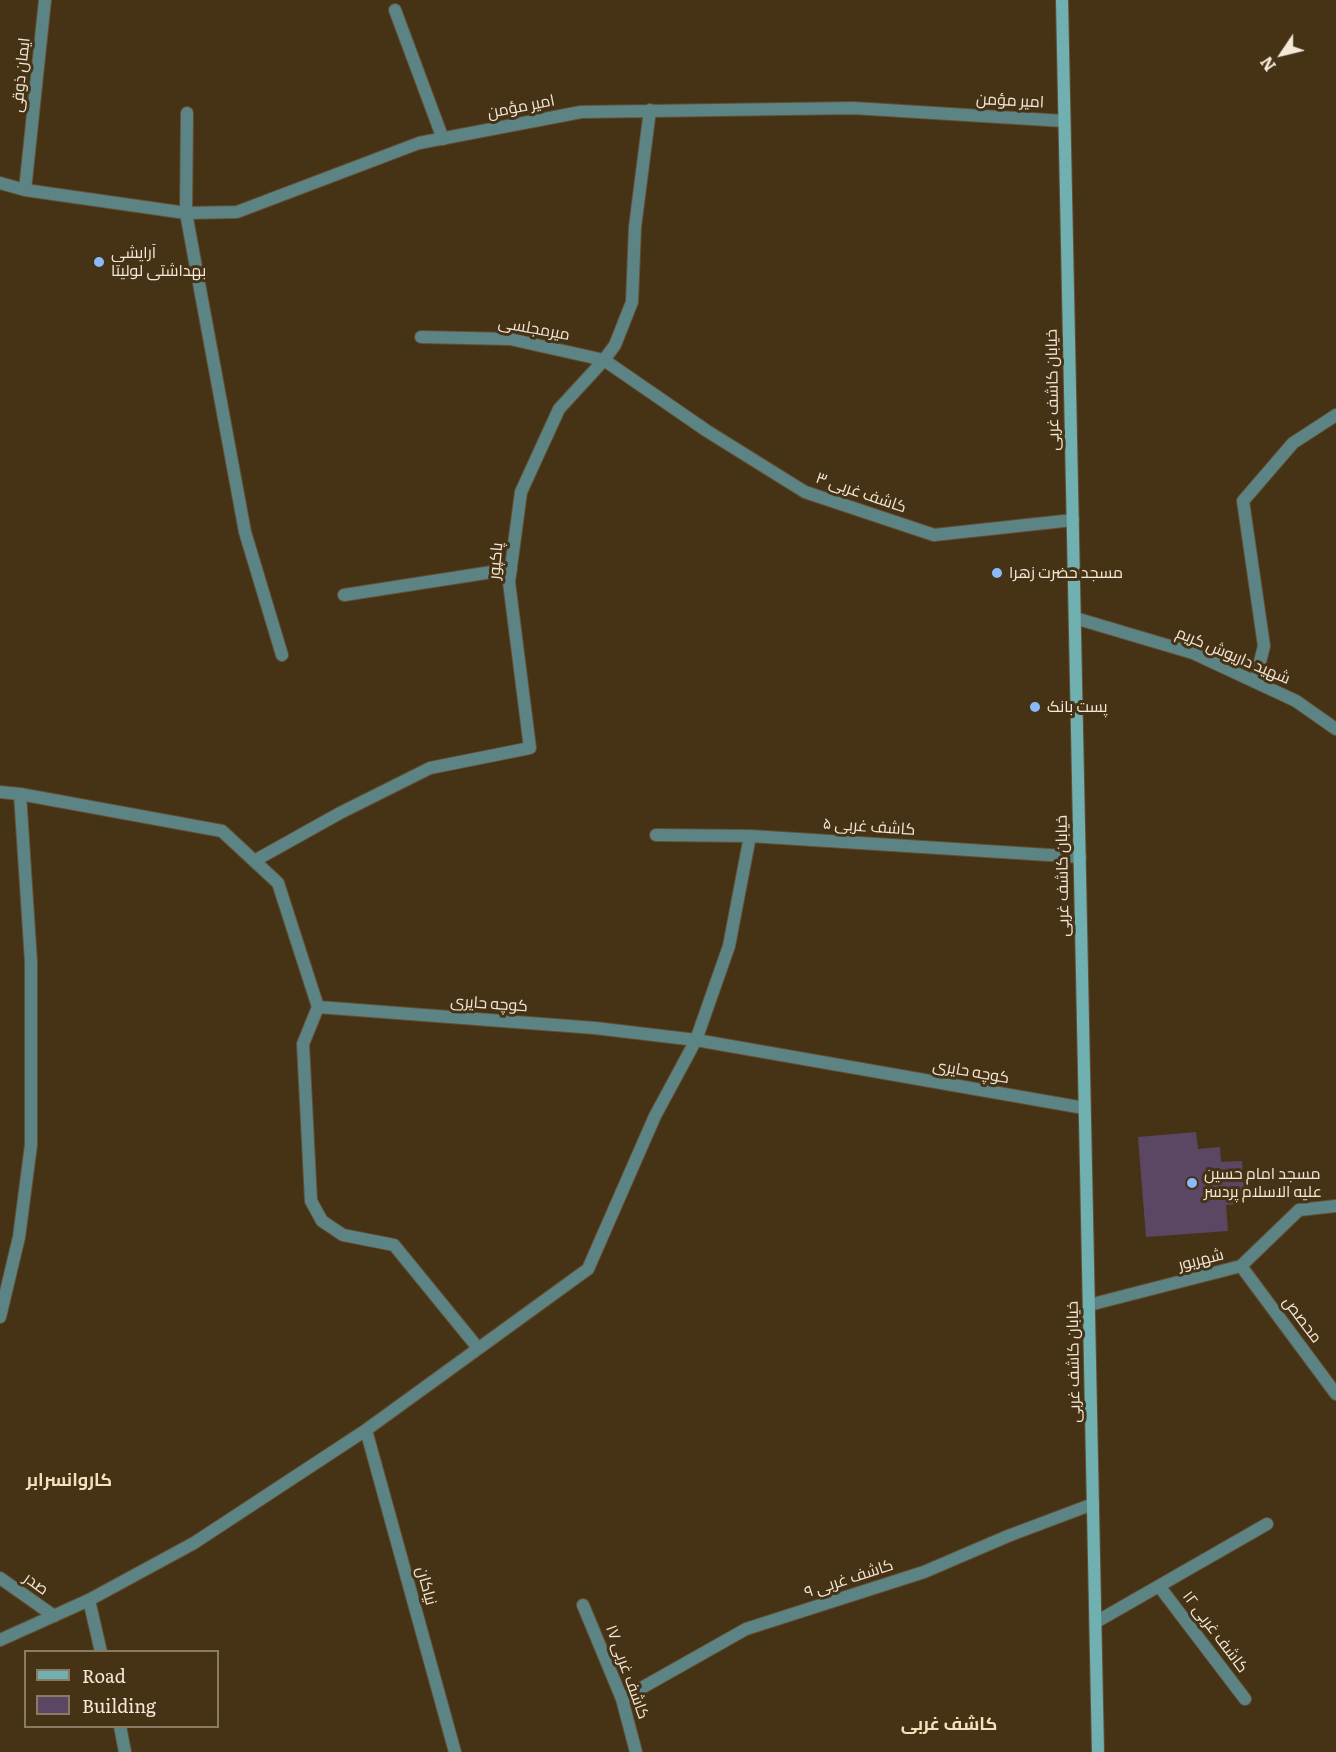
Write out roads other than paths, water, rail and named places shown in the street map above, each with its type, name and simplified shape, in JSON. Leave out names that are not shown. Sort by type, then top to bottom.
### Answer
[{"type":"main road","name":"خیابان کاشف غربی","points":[[1062,0],[1098,1752]]},
{"type":"street","name":"ایمان ذوقی","points":[[25,190],[45,0]]},
{"type":"street","points":[[395,10],[443,139]]},
{"type":"street","name":"امیر مؤمن","points":[[0,183],[25,190],[186,213],[237,212],[419,143],[580,112],[853,108],[1064,121]]},
{"type":"street","name":"پاکپور","points":[[255,861],[340,813],[430,768],[530,748],[509,582],[521,492],[559,409],[615,345],[632,302],[635,227],[650,110]]},
{"type":"street","points":[[187,113],[186,213],[246,532],[282,655]]},
{"type":"street","name":"میرمجلسی","points":[[421,336],[510,339],[604,360]]},
{"type":"street","name":"کاشف غربی ۳","points":[[604,360],[707,431],[805,492],[934,535],[1073,520]]},
{"type":"street","points":[[1255,682],[1264,646],[1243,501],[1293,443],[1336,415]]},
{"type":"street","points":[[344,595],[511,569]]},
{"type":"street","name":"شهید داریوش کریم","points":[[1075,618],[1193,653],[1296,701],[1336,729]]},
{"type":"street","points":[[0,792],[222,831],[278,883],[318,1007],[303,1044],[311,1201],[322,1221],[343,1234],[394,1245],[478,1348]]},
{"type":"street","points":[[0,1317],[19,1237],[31,1144],[31,962],[20,794]]},
{"type":"street","name":"کاشف غربی ۵","points":[[656,835],[750,836],[1080,857]]},
{"type":"street","points":[[0,1640],[89,1600],[194,1543],[366,1430],[588,1269],[655,1116],[696,1040],[729,946],[750,836]]},
{"type":"street","name":"کوچه حایری","points":[[318,1007],[595,1028],[696,1040],[1084,1108]]},
{"type":"street","name":"شهریور","points":[[1089,1305],[1241,1266],[1299,1210],[1336,1206]]},
{"type":"street","name":"محصص","points":[[1241,1266],[1336,1394]]},
{"type":"street","name":"نیاکان","points":[[366,1430],[454,1752]]},
{"type":"street","name":"کاشف غربی ۹","points":[[622,1699],[746,1629],[924,1572],[1008,1536],[1093,1504]]},
{"type":"street","name":"کاشف غربی ۱۲","points":[[1096,1622],[1267,1524]]},
{"type":"street","name":"صدر","points":[[0,1578],[54,1616]]},
{"type":"street","name":"کاشف غربی ۱۲","points":[[1159,1586],[1245,1699]]},
{"type":"street","points":[[89,1600],[101,1650]]},
{"type":"street","name":"کاشف غربی ۱۷","points":[[583,1605],[622,1699],[636,1752]]},
{"type":"street","points":[[120,1728],[125,1752]]},
{"type":"place","name":"آرایشی بهداشتی لولیتا","points":[[99,262]]},
{"type":"place","name":"مسجد حضرت زهرا","points":[[997,573]]},
{"type":"place","name":"پست بانک","points":[[1035,707]]},
{"type":"place","name":"مسجد امام حسین علیه الاسلام پردسر","points":[[1192,1183]]},
{"type":"district","name":"کاروانسرابر","points":[[69,1481]]},
{"type":"district","name":"کاشف غربی","points":[[949,1725]]}]
